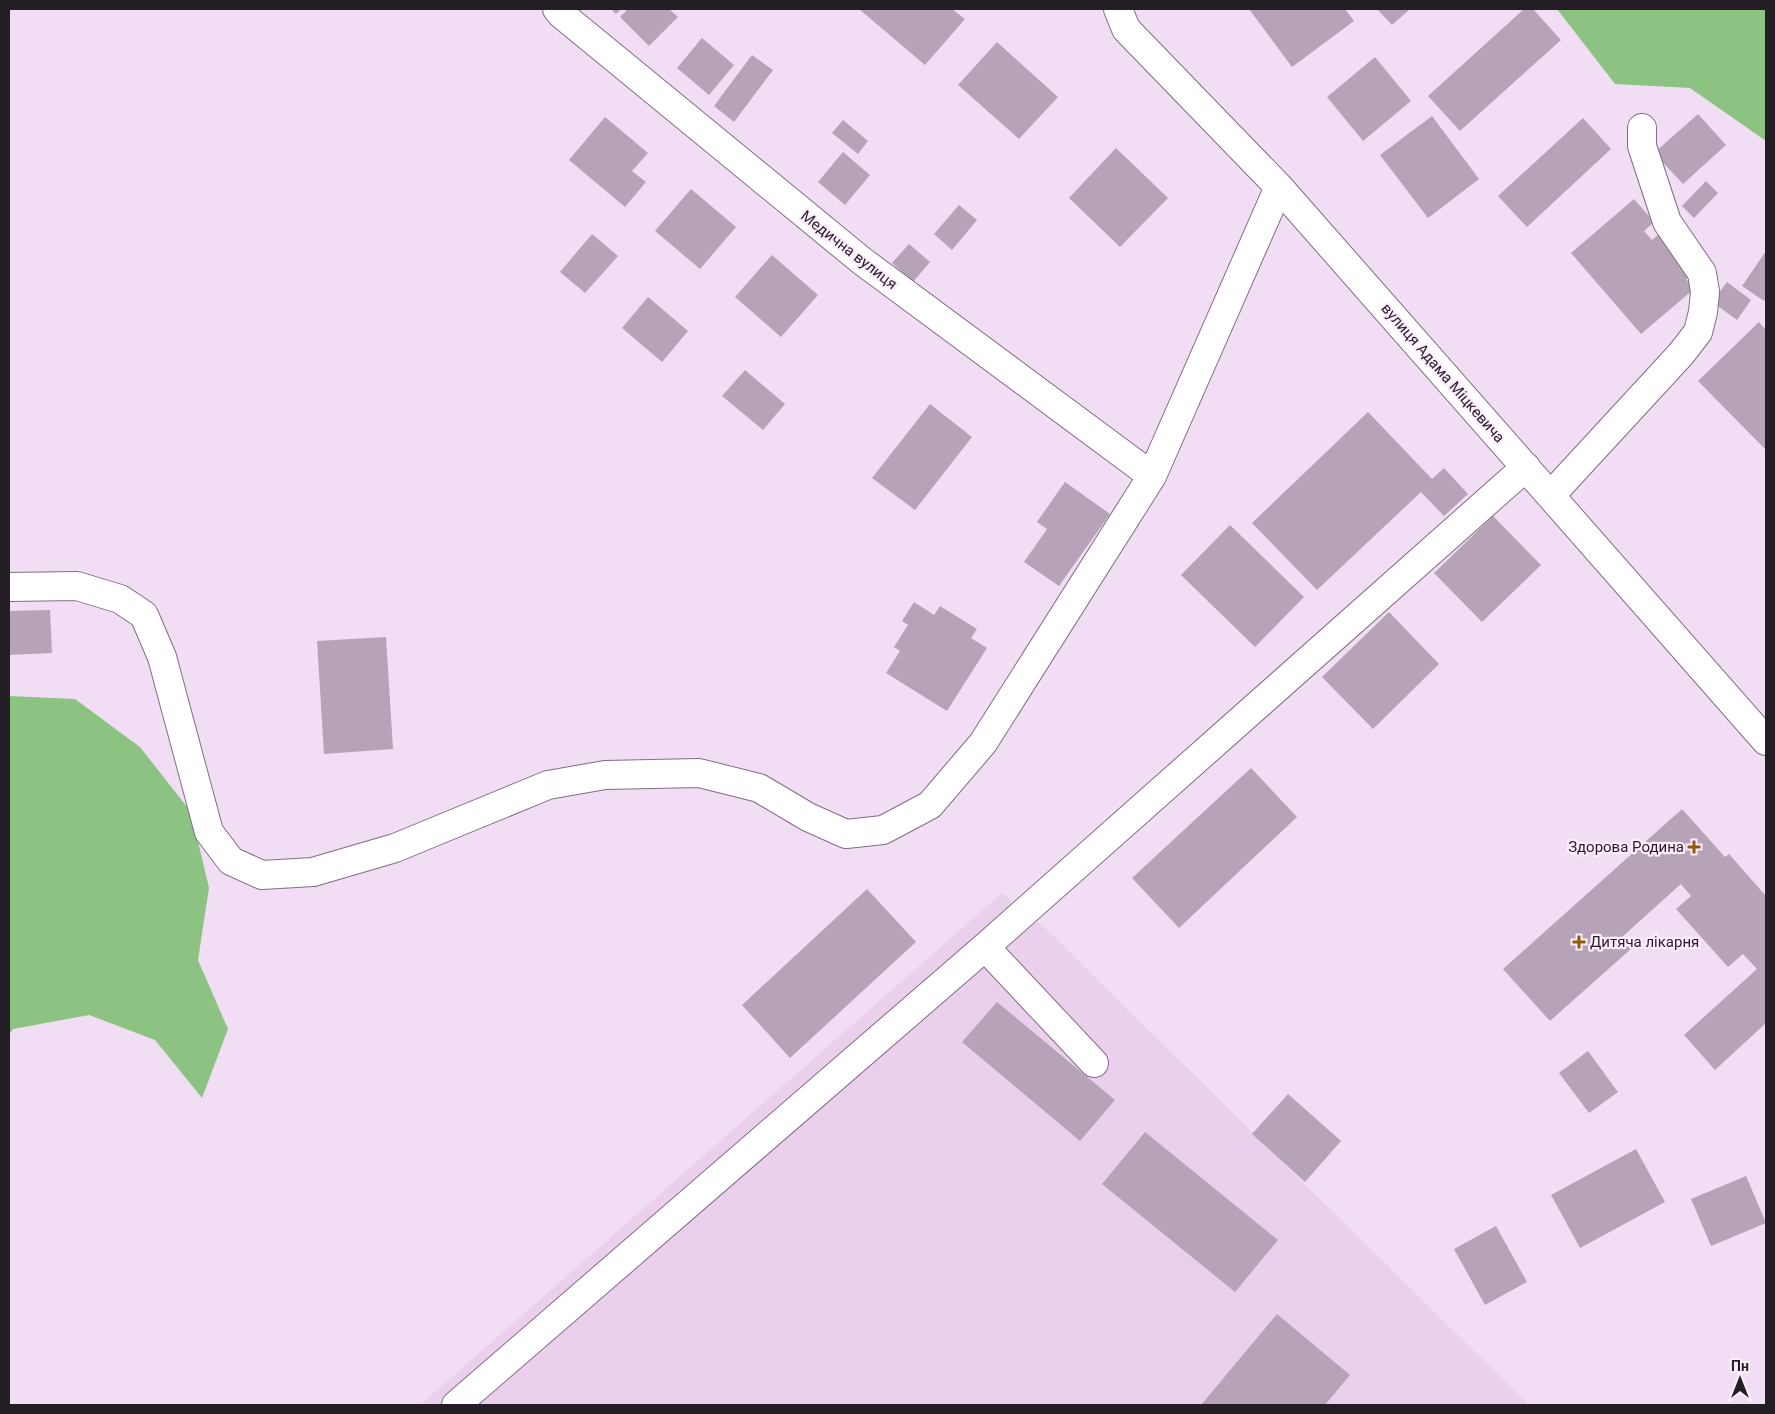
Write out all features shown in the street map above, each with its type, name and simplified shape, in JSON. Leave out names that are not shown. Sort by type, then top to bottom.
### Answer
[{"type":"street","name":"Медична вулиця","points":[[558,9],[561,14],[862,262],[1152,476]]},
{"type":"street","name":"вулиця Адама Міцкевича","points":[[1118,9],[1126,29],[1279,187],[1766,741]]},
{"type":"street","points":[[1551,495],[1680,354],[1698,332],[1703,312],[1705,292],[1702,273],[1667,222],[1642,146],[1642,128]]},
{"type":"street","points":[[9,587],[77,586],[120,599],[144,615],[162,657],[209,832],[231,861],[262,875],[313,872],[395,848],[548,785],[605,776],[699,773],[758,788],[808,817],[846,834],[883,830],[930,805],[983,743],[1152,476],[1279,187]]},
{"type":"street","points":[[456,1405],[985,947],[1526,467]]},
{"type":"street","points":[[985,947],[1094,1063]]},
{"type":"shaded area","points":[[1002,893],[1046,929],[1529,1405],[420,1405]]},
{"type":"green space","points":[[1557,9],[1766,9],[1766,141],[1690,88],[1615,84]]},
{"type":"green space","points":[[9,696],[75,699],[140,747],[191,812],[209,888],[198,960],[228,1029],[202,1098],[155,1040],[89,1015],[13,1029],[9,1035]]},
{"type":"building","points":[[611,9],[621,9],[616,14]]},
{"type":"building","points":[[628,9],[669,9],[678,17],[649,46],[620,17]]},
{"type":"building","points":[[859,9],[952,9],[965,19],[925,65]]},
{"type":"building","points":[[1249,9],[1345,9],[1354,21],[1292,67]]},
{"type":"building","points":[[1377,9],[1410,9],[1392,25]]},
{"type":"building","points":[[1524,9],[1533,9],[1561,40],[1460,131],[1428,96]]},
{"type":"building","points":[[702,38],[734,65],[709,95],[677,68]]},
{"type":"building","points":[[997,42],[1058,97],[1019,139],[958,85]]},
{"type":"building","points":[[752,55],[773,70],[734,122],[714,106]]},
{"type":"building","points":[[1375,57],[1411,101],[1363,141],[1327,97]]},
{"type":"building","points":[[1698,114],[1726,145],[1683,184],[1654,153]]},
{"type":"building","points":[[1432,116],[1479,179],[1428,218],[1380,155]]},
{"type":"building","points":[[605,117],[648,153],[632,171],[646,182],[625,207],[569,160]]},
{"type":"building","points":[[1583,118],[1611,149],[1527,227],[1498,196]]},
{"type":"building","points":[[843,120],[868,141],[858,154],[832,133]]},
{"type":"building","points":[[1116,148],[1168,198],[1120,247],[1069,198]]},
{"type":"building","points":[[843,152],[870,175],[845,205],[818,182]]},
{"type":"building","points":[[1706,181],[1718,193],[1694,218],[1682,206]]},
{"type":"building","points":[[691,189],[736,227],[700,269],[655,231]]},
{"type":"building","points":[[1634,199],[1654,222],[1644,231],[1652,240],[1659,234],[1693,273],[1686,279],[1694,289],[1641,334],[1571,253]]},
{"type":"building","points":[[959,205],[977,220],[952,250],[934,234]]},
{"type":"building","points":[[592,234],[618,256],[585,293],[560,272]]},
{"type":"building","points":[[909,244],[930,262],[913,282],[892,263]]},
{"type":"building","points":[[1766,251],[1766,297],[1764,301],[1742,286]]},
{"type":"building","points":[[772,255],[818,295],[781,337],[735,297]]},
{"type":"building","points":[[1727,282],[1751,300],[1737,320],[1712,302]]},
{"type":"building","points":[[648,297],[688,331],[662,362],[622,328]]},
{"type":"building","points":[[1759,322],[1766,330],[1765,449],[1698,381]]},
{"type":"building","points":[[745,370],[785,404],[763,430],[722,396]]},
{"type":"building","points":[[930,404],[972,437],[915,510],[872,478]]},
{"type":"building","points":[[1368,412],[1432,479],[1444,468],[1468,494],[1444,516],[1421,492],[1317,590],[1252,523]]},
{"type":"building","points":[[1065,482],[1110,514],[1059,586],[1024,562],[1047,529],[1037,522]]},
{"type":"building","points":[[1493,516],[1541,565],[1482,622],[1434,573]]},
{"type":"building","points":[[1230,525],[1304,597],[1255,647],[1181,575]]},
{"type":"building","points":[[914,602],[934,615],[940,606],[977,629],[971,638],[987,648],[947,711],[886,673],[900,651],[894,647],[908,625],[902,621]]},
{"type":"building","points":[[50,610],[52,653],[9,655],[9,611]]},
{"type":"building","points":[[1389,612],[1439,664],[1373,729],[1322,677]]},
{"type":"building","points":[[386,637],[393,749],[324,754],[317,641]]},
{"type":"building","points":[[1251,768],[1297,817],[1179,928],[1132,878]]},
{"type":"building","name":"Дитяча лікарня","points":[[1682,809],[1725,857],[1729,854],[1766,896],[1766,1023],[1715,1070],[1684,1035],[1757,969],[1743,954],[1728,967],[1676,909],[1691,896],[1681,884],[1622,937],[1632,948],[1550,1021],[1503,969]]},
{"type":"building","points":[[867,889],[916,942],[790,1058],[742,1005]]},
{"type":"building","points":[[997,1002],[1115,1100],[1080,1141],[962,1042]]},
{"type":"building","points":[[1588,1051],[1618,1092],[1589,1113],[1559,1073]]},
{"type":"building","points":[[1288,1094],[1341,1141],[1305,1182],[1252,1134]]},
{"type":"building","points":[[1145,1132],[1278,1240],[1235,1292],[1102,1184]]},
{"type":"building","points":[[1636,1149],[1665,1202],[1580,1248],[1551,1195]]},
{"type":"building","points":[[1746,1176],[1766,1223],[1711,1246],[1691,1199]]},
{"type":"building","points":[[1496,1226],[1527,1282],[1485,1305],[1454,1249]]},
{"type":"building","points":[[1277,1314],[1350,1375],[1325,1405],[1201,1405]]},
{"type":"place","name":"Здорова Родина","points":[[1694,847]]},
{"type":"place","name":"Дитяча лікарня","points":[[1579,942]]}]
